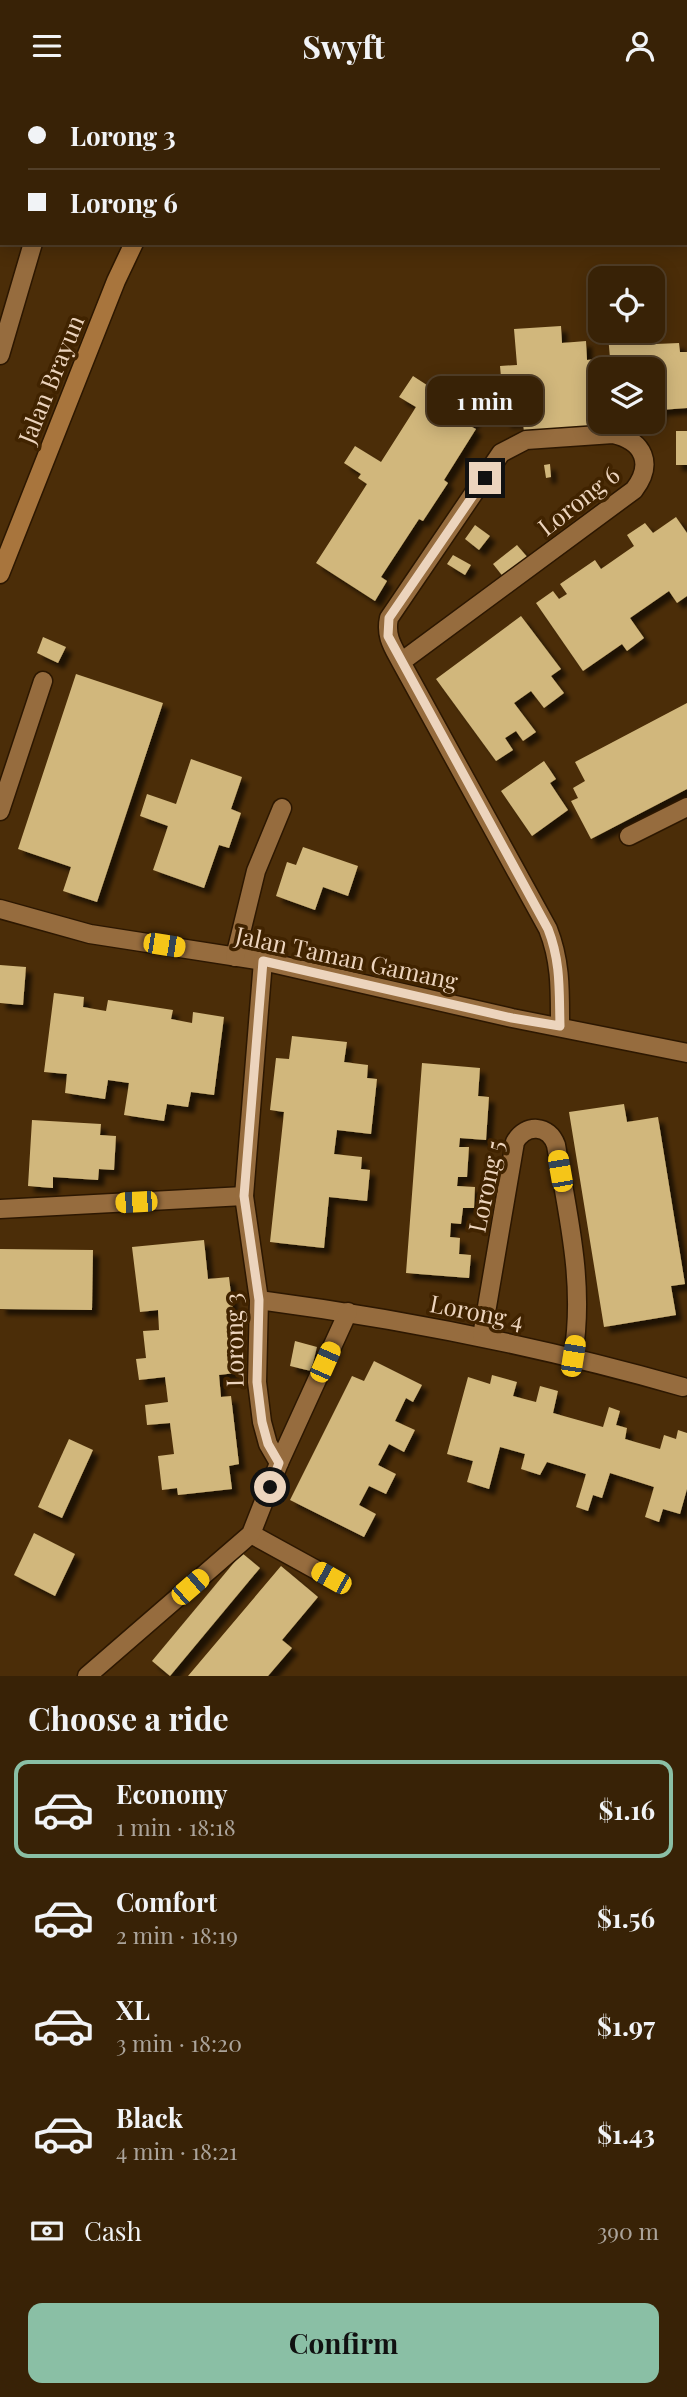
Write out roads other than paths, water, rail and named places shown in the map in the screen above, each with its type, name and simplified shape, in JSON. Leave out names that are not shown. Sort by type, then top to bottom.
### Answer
[{"type":"main road","name":"Jalan Brayun","points":[[0,574],[116,281],[133,245]]},
{"type":"street","points":[[0,355],[32,245]]},
{"type":"street","name":"Lorong 6","points":[[401,662],[634,490],[645,469],[641,448],[625,436],[613,434],[526,440],[501,453],[389,618],[388,636],[401,662],[548,929],[557,952],[560,975],[560,1026]]},
{"type":"street","points":[[0,811],[43,681]]},
{"type":"street","points":[[629,836],[687,807]]},
{"type":"street","points":[[235,957],[256,871],[282,808]]},
{"type":"street","name":"Jalan Taman Gamang","points":[[0,909],[90,933],[263,961],[512,1018],[687,1053]]},
{"type":"street","name":"Lorong 3","points":[[263,961],[244,1196],[259,1300],[257,1382],[262,1422],[268,1444],[279,1463]]},
{"type":"street","name":"Lorong 5","points":[[482,1336],[515,1142],[524,1131],[537,1128],[549,1133],[556,1145],[574,1250],[579,1296],[573,1356]]},
{"type":"street","points":[[0,1209],[244,1196]]},
{"type":"street","name":"Lorong 4","points":[[259,1300],[348,1312],[482,1336],[573,1356],[683,1387]]},
{"type":"street","points":[[87,1676],[251,1534],[279,1463],[348,1312]]},
{"type":"street","points":[[251,1534],[331,1578]]}]
